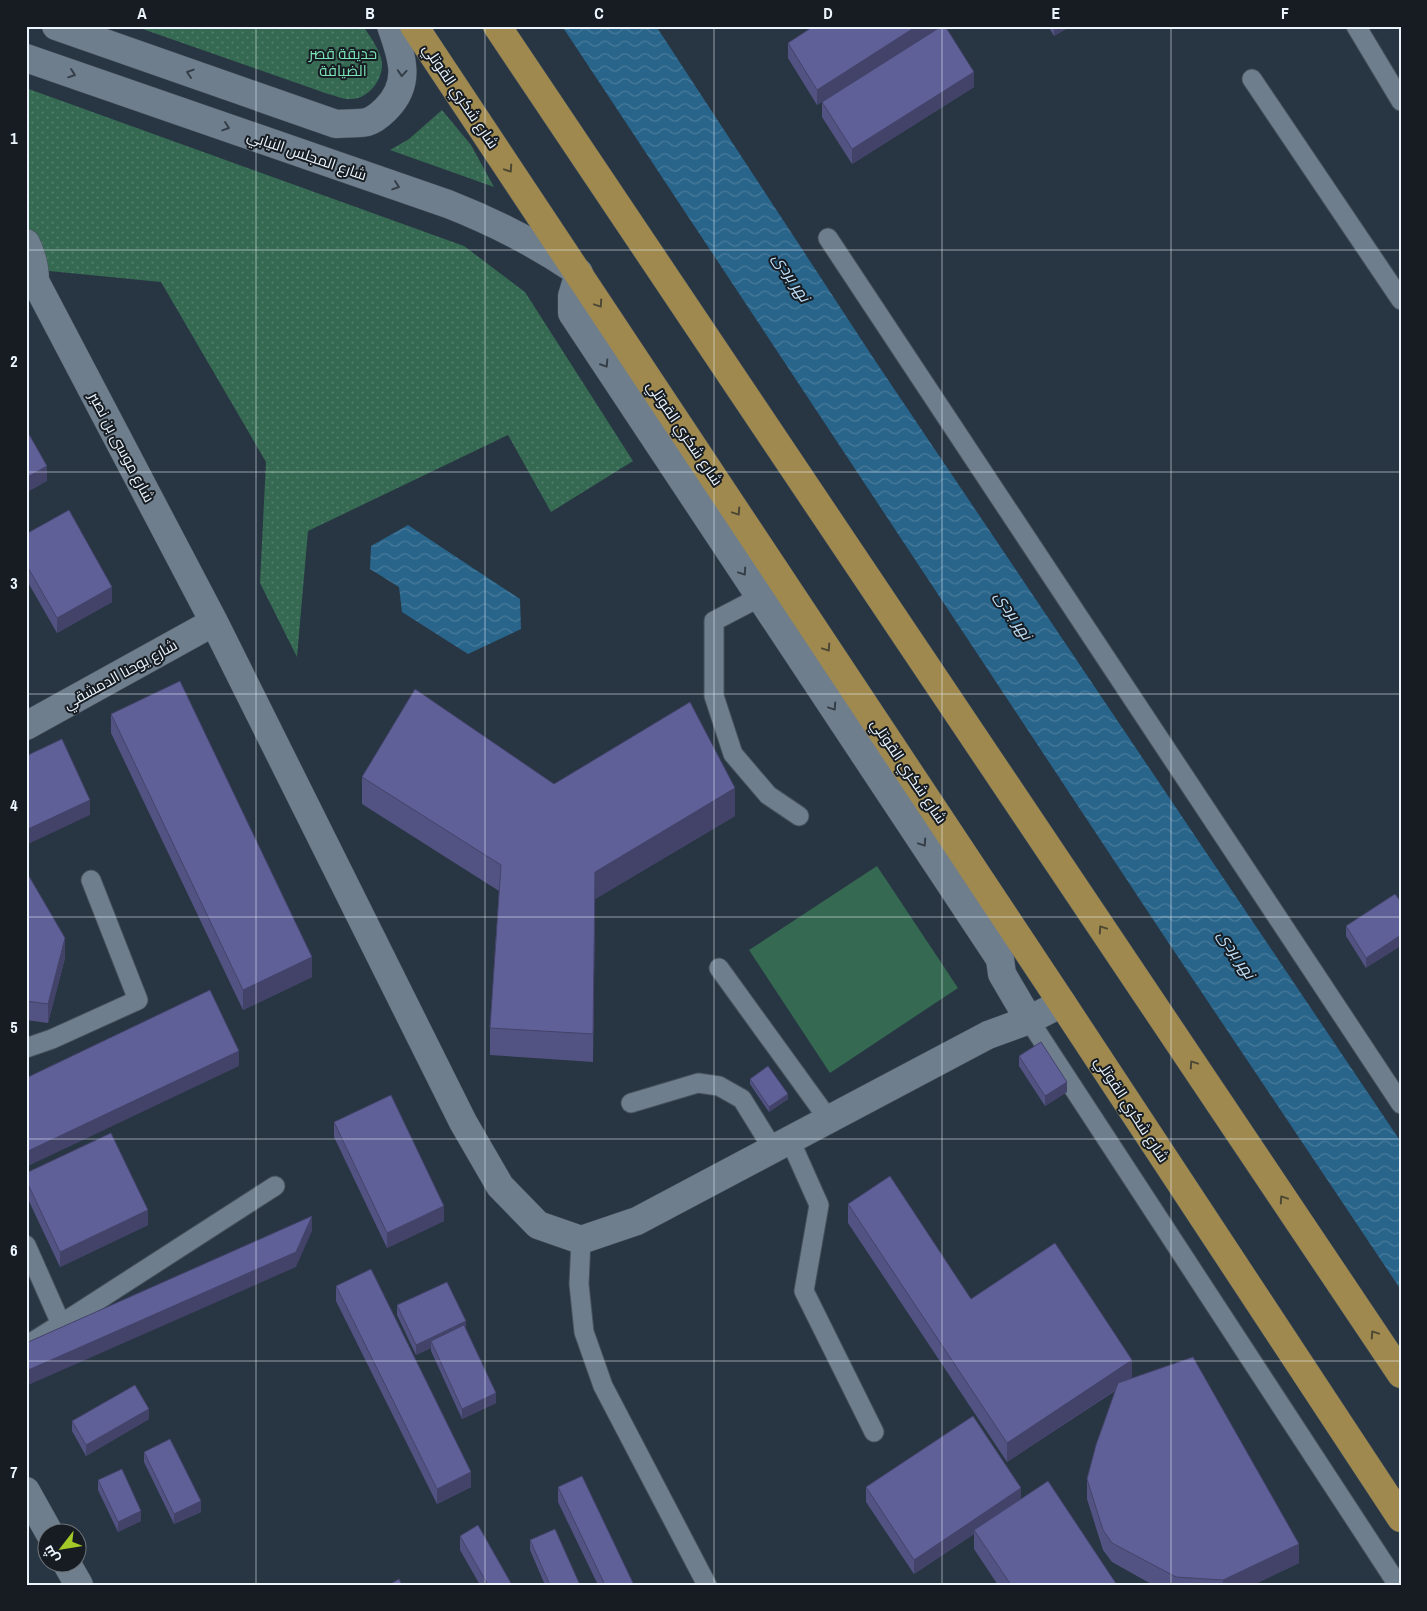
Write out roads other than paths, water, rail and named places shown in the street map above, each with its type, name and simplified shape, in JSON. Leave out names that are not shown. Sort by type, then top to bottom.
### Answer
[{"type":"highway","name":"شارع شكري القوتلي","points":[[414,26],[1401,1518]]},
{"type":"highway","points":[[497,26],[1401,1374]]},
{"type":"street","points":[[56,26],[336,124],[367,122],[381,114],[392,103],[400,89],[403,74],[402,58],[391,26]]},
{"type":"street","name":"شارع المجلس النيابي","points":[[26,58],[482,217],[548,252],[579,273]]},
{"type":"street","name":"شارع موسى بن نصير","points":[[26,243],[35,270],[31,278],[214,622],[463,1122],[500,1186],[538,1225],[581,1240]]},
{"type":"street","points":[[579,273],[572,296],[572,313],[1000,959],[1002,974],[1029,1020]]},
{"type":"street","name":"شارع يوحنا الدمشقي","points":[[26,726],[214,622]]},
{"type":"street","points":[[581,1240],[638,1221],[988,1035],[1029,1020],[1062,1003]]},
{"type":"street","points":[[26,1491],[44,1524]]},
{"type":"street","points":[[73,1574],[79,1585]]},
{"type":"lane","points":[[1356,26],[1401,100]]},
{"type":"lane","points":[[1252,79],[1401,300]]},
{"type":"lane","points":[[828,238],[1401,1104]]},
{"type":"lane","points":[[760,597],[714,621],[714,696],[733,754],[768,795],[799,816]]},
{"type":"lane","points":[[26,1048],[52,1039],[138,1000],[91,880]]},
{"type":"lane","points":[[719,968],[829,1120]]},
{"type":"lane","points":[[1029,1020],[1398,1585]]},
{"type":"lane","points":[[631,1103],[698,1083],[719,1086],[742,1099],[781,1145],[819,1205],[804,1291],[874,1432]]},
{"type":"lane","points":[[26,1346],[275,1186]]},
{"type":"lane","points":[[581,1240],[579,1284],[584,1332],[603,1386],[707,1585]]},
{"type":"lane","points":[[26,1245],[61,1324]]},
{"type":"water","name":"نهر بردى","points":[[562,26],[656,26],[876,362],[1401,1142],[1401,1290],[1164,936]]},
{"type":"water","points":[[408,525],[520,599],[521,629],[468,654],[402,612],[399,587],[370,569],[371,546]]},
{"type":"park label","name":"حديقة قصر الضيافة","points":[[343,62]]}]
